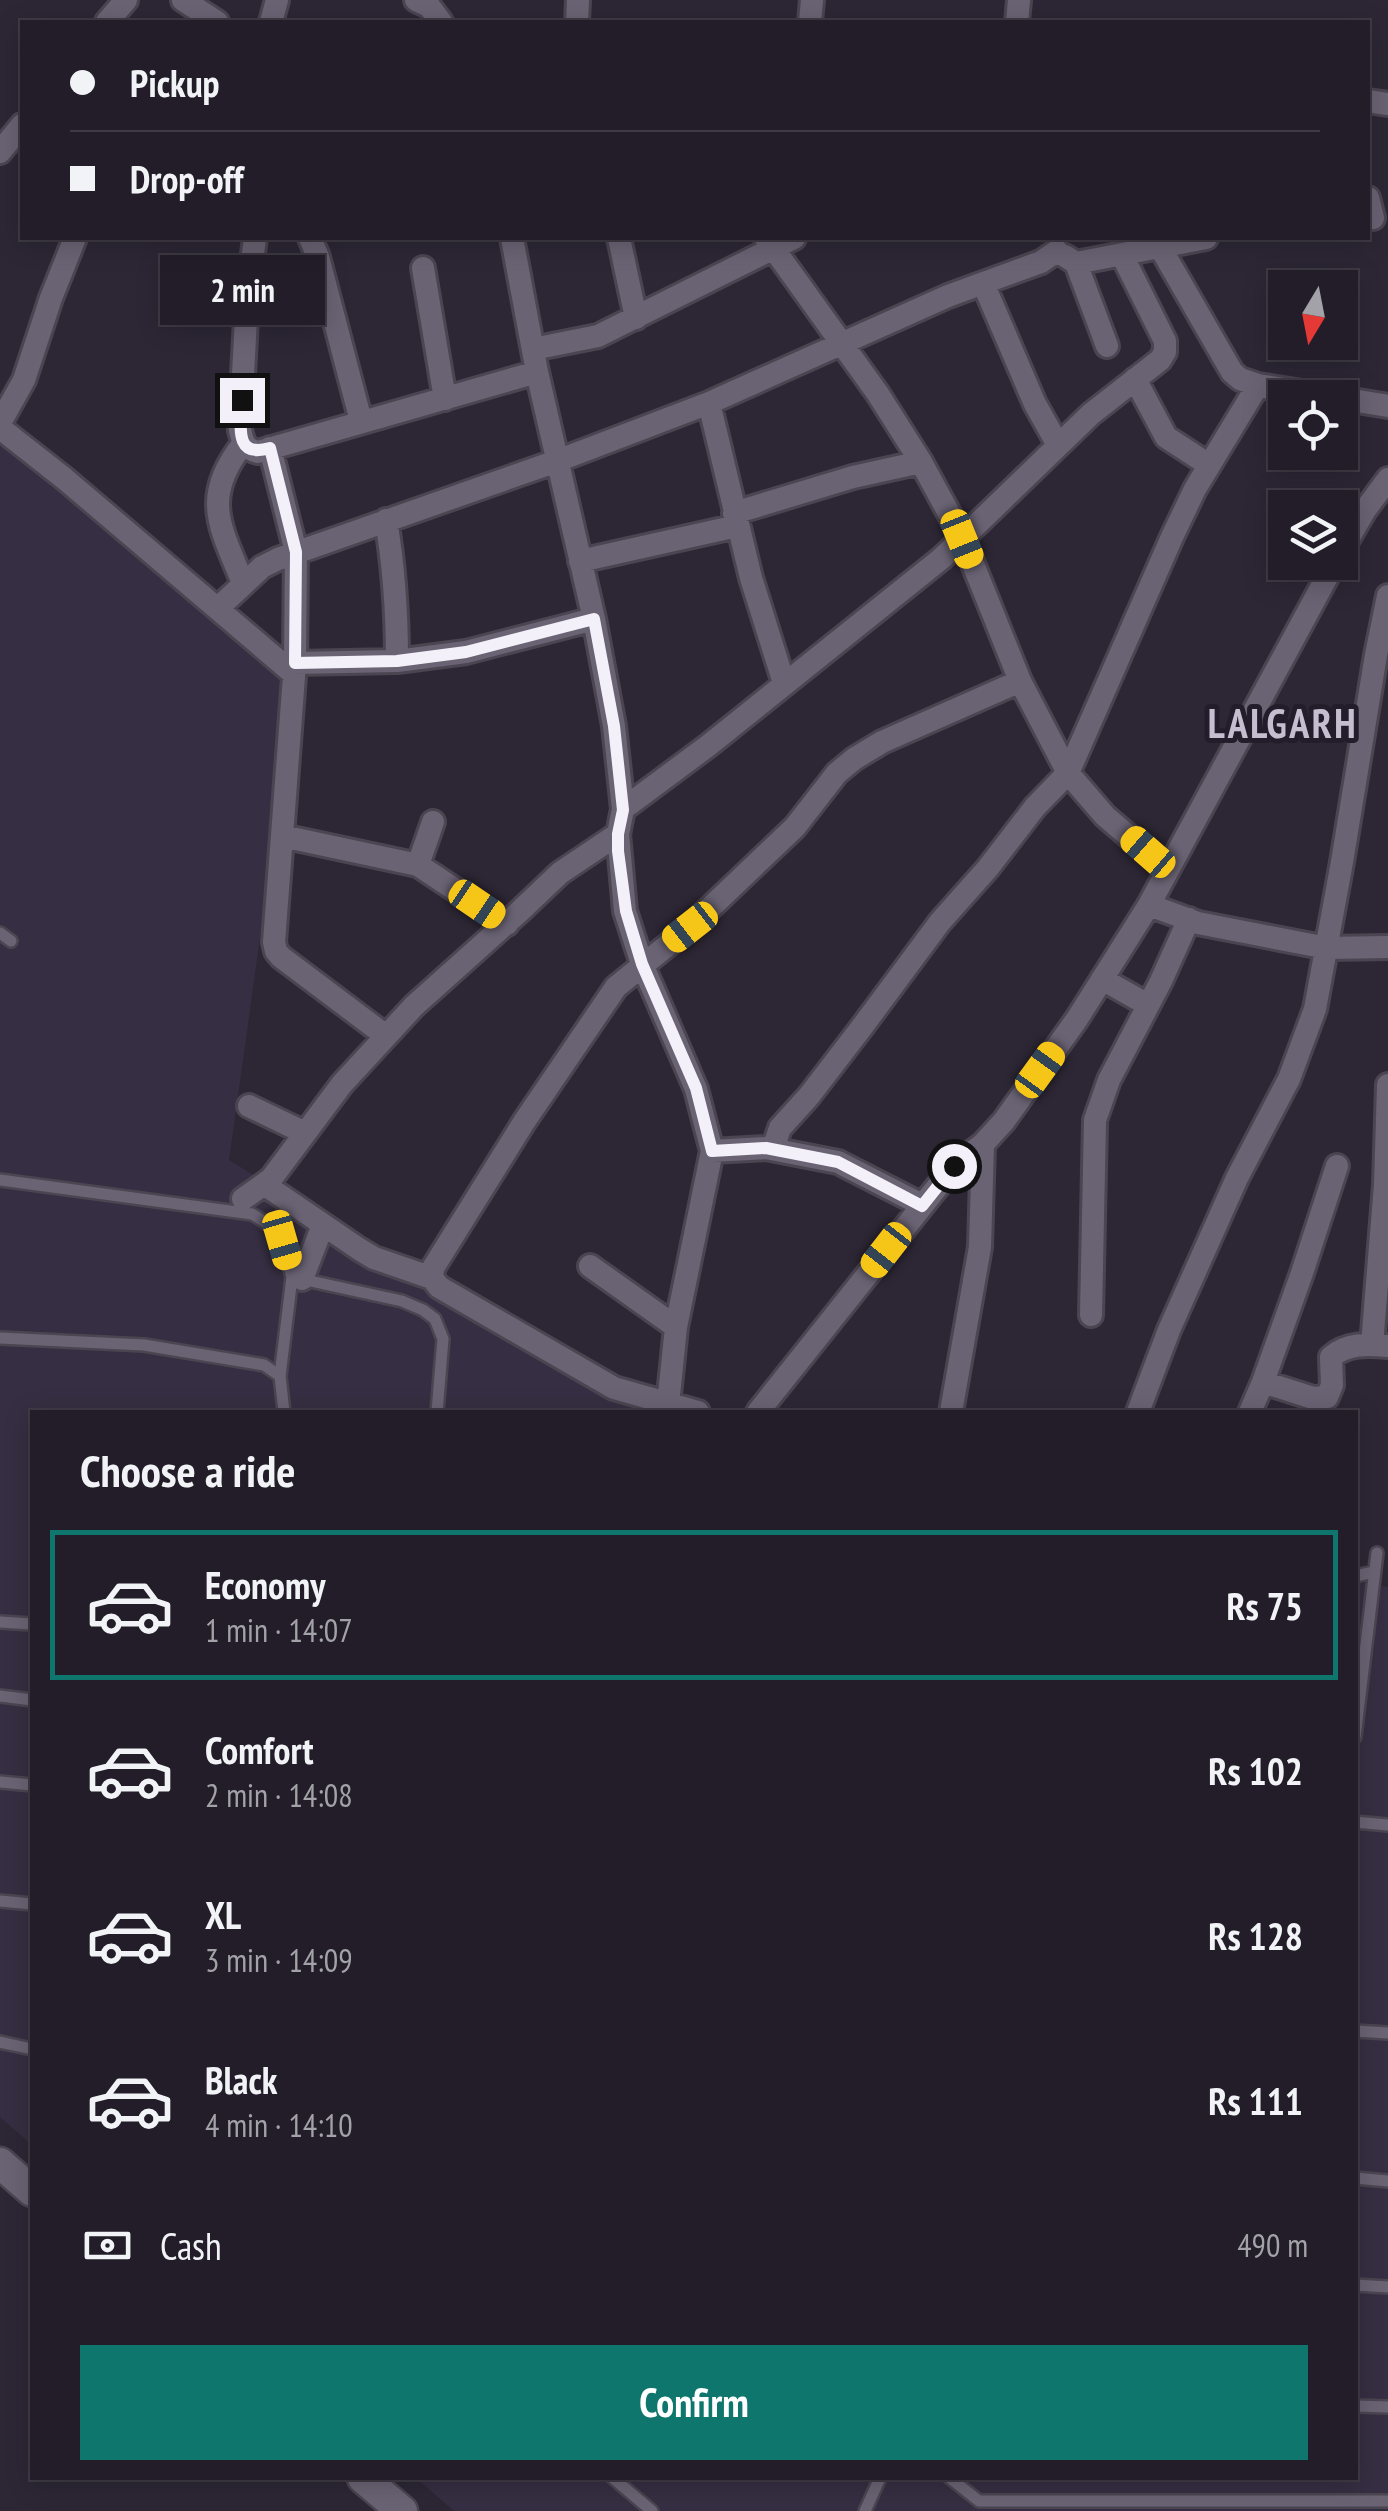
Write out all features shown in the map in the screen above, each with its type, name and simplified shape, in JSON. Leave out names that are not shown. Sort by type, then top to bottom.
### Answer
[{"type":"street","points":[[109,20],[126,0]]},
{"type":"street","points":[[416,0],[429,6],[440,20]]},
{"type":"street","points":[[187,10],[212,20]]},
{"type":"street","points":[[0,152],[20,127]]},
{"type":"street","points":[[74,240],[24,380],[0,426],[295,668],[466,652],[594,619]]},
{"type":"street","points":[[254,240],[246,300],[240,430],[243,444],[258,452],[445,399],[636,318],[778,241],[804,289],[921,462],[962,539],[1020,681],[1068,773],[1105,816],[1167,869]]},
{"type":"street","points":[[311,240],[361,421]]},
{"type":"street","points":[[512,240],[614,726],[623,810],[618,834],[626,911],[642,964],[696,1088],[712,1151],[676,1327],[668,1405]]},
{"type":"street","points":[[619,240],[636,318]]},
{"type":"street","points":[[218,608],[262,568],[296,552],[709,403],[948,296],[1042,262],[1062,250],[1122,255],[1196,240]]},
{"type":"street","points":[[1160,247],[1240,380],[1388,406]]},
{"type":"street","points":[[1062,250],[1107,346]]},
{"type":"street","points":[[623,810],[942,558],[1091,414],[1160,360],[1165,341],[1122,255]]},
{"type":"street","points":[[423,268],[445,399]]},
{"type":"street","points":[[983,283],[1035,404],[1058,445]]},
{"type":"street","points":[[1136,379],[1166,437],[1210,465]]},
{"type":"street","points":[[772,1149],[780,1128],[940,922],[1068,773],[1172,537],[1258,385]]},
{"type":"street","points":[[709,403],[736,520],[784,683]]},
{"type":"street","points":[[243,444],[223,476],[218,508],[219,522],[244,584]]},
{"type":"street","points":[[270,448],[296,552],[295,668],[274,942],[276,951],[386,1036]]},
{"type":"street","points":[[580,561],[736,520],[853,477],[921,462]]},
{"type":"street","points":[[1358,522],[1388,479]]},
{"type":"street","points":[[386,520],[396,602],[397,661]]},
{"type":"street","points":[[760,1410],[954,1166],[983,1144],[1004,1120],[1077,1019],[1149,905],[1325,580]]},
{"type":"street","points":[[1139,1410],[1203,1252],[1289,1078],[1315,1009],[1388,596]]},
{"type":"street","points":[[436,1282],[433,1268],[524,1122],[616,986],[690,927],[795,828],[837,774],[854,759],[882,742],[1020,681]]},
{"type":"street","points":[[418,864],[433,822]]},
{"type":"street","points":[[244,1199],[271,1178],[342,1084],[414,1006],[560,873],[618,834]]},
{"type":"street","points":[[282,836],[418,864],[506,924]]},
{"type":"street","points":[[1149,905],[1189,920],[1327,948],[1388,947]]},
{"type":"street","points":[[1091,1315],[1094,1120],[1109,1080],[1189,920]]},
{"type":"street","points":[[1102,979],[1148,1005]]},
{"type":"street","points":[[1263,1382],[1314,1398],[1327,1397],[1332,1384],[1331,1357],[1342,1348],[1380,1345],[1387,1099]]},
{"type":"street","points":[[249,1106],[305,1133]]},
{"type":"street","points":[[951,1410],[980,1248],[983,1144]]},
{"type":"street","points":[[712,1151],[772,1149],[838,1162],[922,1206]]},
{"type":"street","points":[[1251,1410],[1337,1166]]},
{"type":"street","points":[[271,1178],[270,1190],[374,1258],[436,1282],[614,1388],[689,1410]]},
{"type":"street","points":[[297,1278],[323,1225]]},
{"type":"street","points":[[590,1266],[676,1327]]},
{"type":"street","points":[[0,2163],[30,2189]]},
{"type":"street","points":[[365,2480],[402,2511]]},
{"type":"lane","points":[[0,1180],[252,1214],[271,1224],[297,1278],[280,1376],[284,1410]]},
{"type":"lane","points":[[297,1278],[402,1301],[435,1319],[443,1339],[437,1410]]},
{"type":"lane","points":[[422,1310],[436,1282]]},
{"type":"lane","points":[[0,1338],[144,1345],[264,1365],[280,1376]]},
{"type":"lane","points":[[1358,1711],[1376,1553]]},
{"type":"lane","points":[[1358,1575],[1374,1572]]},
{"type":"lane","points":[[0,1622],[30,1624]]},
{"type":"lane","points":[[0,1696],[30,1700]]},
{"type":"lane","points":[[0,1782],[30,1786]]},
{"type":"lane","points":[[1358,1822],[1388,1825]]},
{"type":"lane","points":[[0,1901],[30,1904]]},
{"type":"lane","points":[[1358,2031],[1388,2033]]},
{"type":"lane","points":[[0,2042],[30,2049]]},
{"type":"lane","points":[[1358,2178],[1388,2181]]},
{"type":"lane","points":[[1358,2285],[1388,2288]]},
{"type":"lane","points":[[1358,2406],[1388,2407]]},
{"type":"lane","points":[[615,2480],[652,2511]]},
{"type":"lane","points":[[865,2511],[879,2480]]},
{"type":"lane","points":[[953,2480],[992,2511]]},
{"type":"lane","points":[[979,2501],[1388,2501]]},
{"type":"shaded area","points":[[0,428],[299,659],[229,1160],[637,1410],[30,1410],[30,2143],[0,2117]]},
{"type":"shaded area","points":[[1358,1582],[1388,1587],[1388,2511],[454,2511],[418,2480],[1358,2480]]},
{"type":"district","name":"LALGARH","points":[[1283,723]]},
{"type":"route","points":[[242,400],[243,444],[258,452],[270,448],[296,552],[295,663],[397,661],[466,652],[594,619],[614,726],[623,810],[618,851],[626,911],[642,964],[696,1088],[712,1151],[766,1148],[838,1162],[922,1206],[954,1166]]}]
